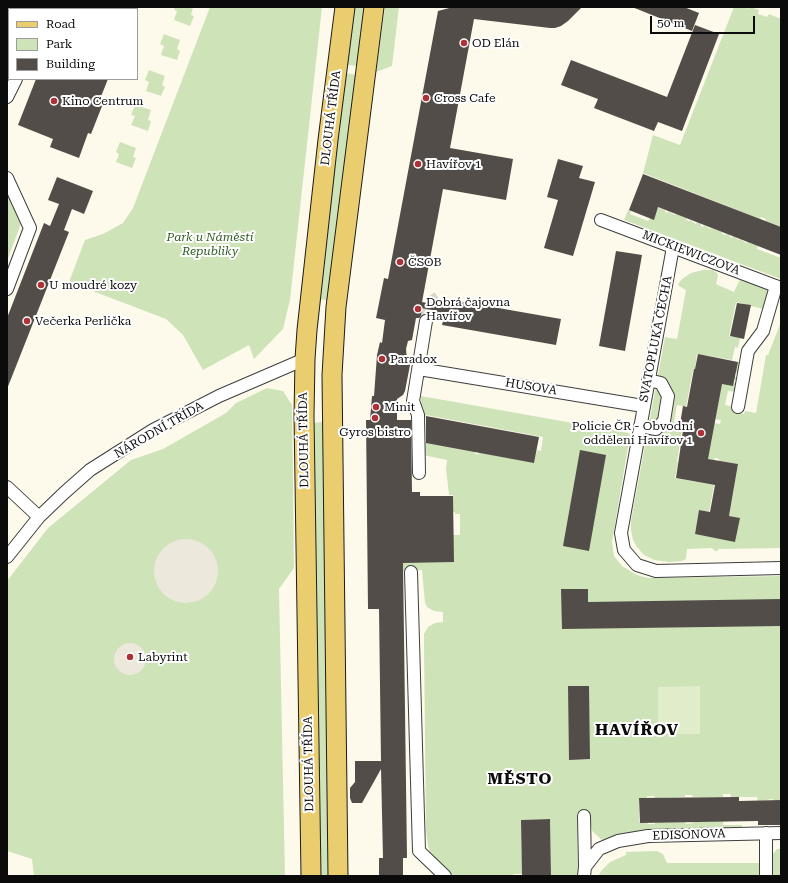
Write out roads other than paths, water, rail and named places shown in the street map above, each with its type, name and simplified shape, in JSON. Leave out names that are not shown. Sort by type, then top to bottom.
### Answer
[{"type":"main road","name":"DLOUHÁ TŘÍDA","points":[[311,876],[304,416],[305,359],[328,140],[345,7]]},
{"type":"main road","points":[[338,876],[332,375],[334,334],[374,7]]},
{"type":"main road","name":"NÁRODNÍ TŘÍDA","points":[[305,359],[334,334]]},
{"type":"street","points":[[7,97],[16,80]]},
{"type":"street","points":[[7,178],[30,228],[7,289]]},
{"type":"street","name":"MICKIEWICZOVA","points":[[601,220],[779,287]]},
{"type":"street","name":"SVATOPLUKA ČECHA","points":[[673,246],[621,533],[624,550],[637,565],[656,571],[781,568]]},
{"type":"street","points":[[738,407],[748,351],[763,331],[779,287]]},
{"type":"street","points":[[419,473],[418,415],[413,401],[426,320]]},
{"type":"street","name":"NÁRODNÍ TŘÍDA","points":[[7,557],[39,517],[90,470],[153,430],[219,396],[305,359]]},
{"type":"street","name":"HUSOVA","points":[[418,369],[643,406]]},
{"type":"street","points":[[640,426],[656,429],[664,421],[668,396],[661,384],[648,380]]},
{"type":"street","points":[[7,487],[39,517]]},
{"type":"street","points":[[411,572],[419,851],[445,876]]},
{"type":"street","points":[[584,816],[584,871]]},
{"type":"street","name":"EDISONOVA","points":[[584,871],[599,849],[618,841],[648,836],[781,832]]},
{"type":"street","points":[[766,833],[766,876]]},
{"type":"tunnel","points":[[426,321],[429,304],[438,297]]},
{"type":"place","name":"OD Elán","points":[[464,43]]},
{"type":"place","name":"Cross Cafe","points":[[426,98]]},
{"type":"place","name":"Kino Centrum","points":[[54,101]]},
{"type":"place","name":"Havířov 1","points":[[418,164]]},
{"type":"place","name":"ČSOB","points":[[400,262]]},
{"type":"place","name":"U moudré kozy","points":[[41,285]]},
{"type":"place","name":"Dobrá čajovna Havířov","points":[[418,309]]},
{"type":"place","name":"Večerka Perlička","points":[[27,321]]},
{"type":"place","name":"Paradox","points":[[382,359]]},
{"type":"place","name":"Minit","points":[[376,407]]},
{"type":"place","name":"Gyros bistro","points":[[375,418]]},
{"type":"place","name":"Policie ČR - Obvodní oddělení Havířov 1","points":[[701,433]]},
{"type":"place","name":"Labyrint","points":[[130,657]]},
{"type":"district","name":"HAVÍŘOV","points":[[637,730]]},
{"type":"district","name":"MĚSTO","points":[[520,779]]},
{"type":"park label","name":"Park u Náměstí Republiky","points":[[210,244]]}]
